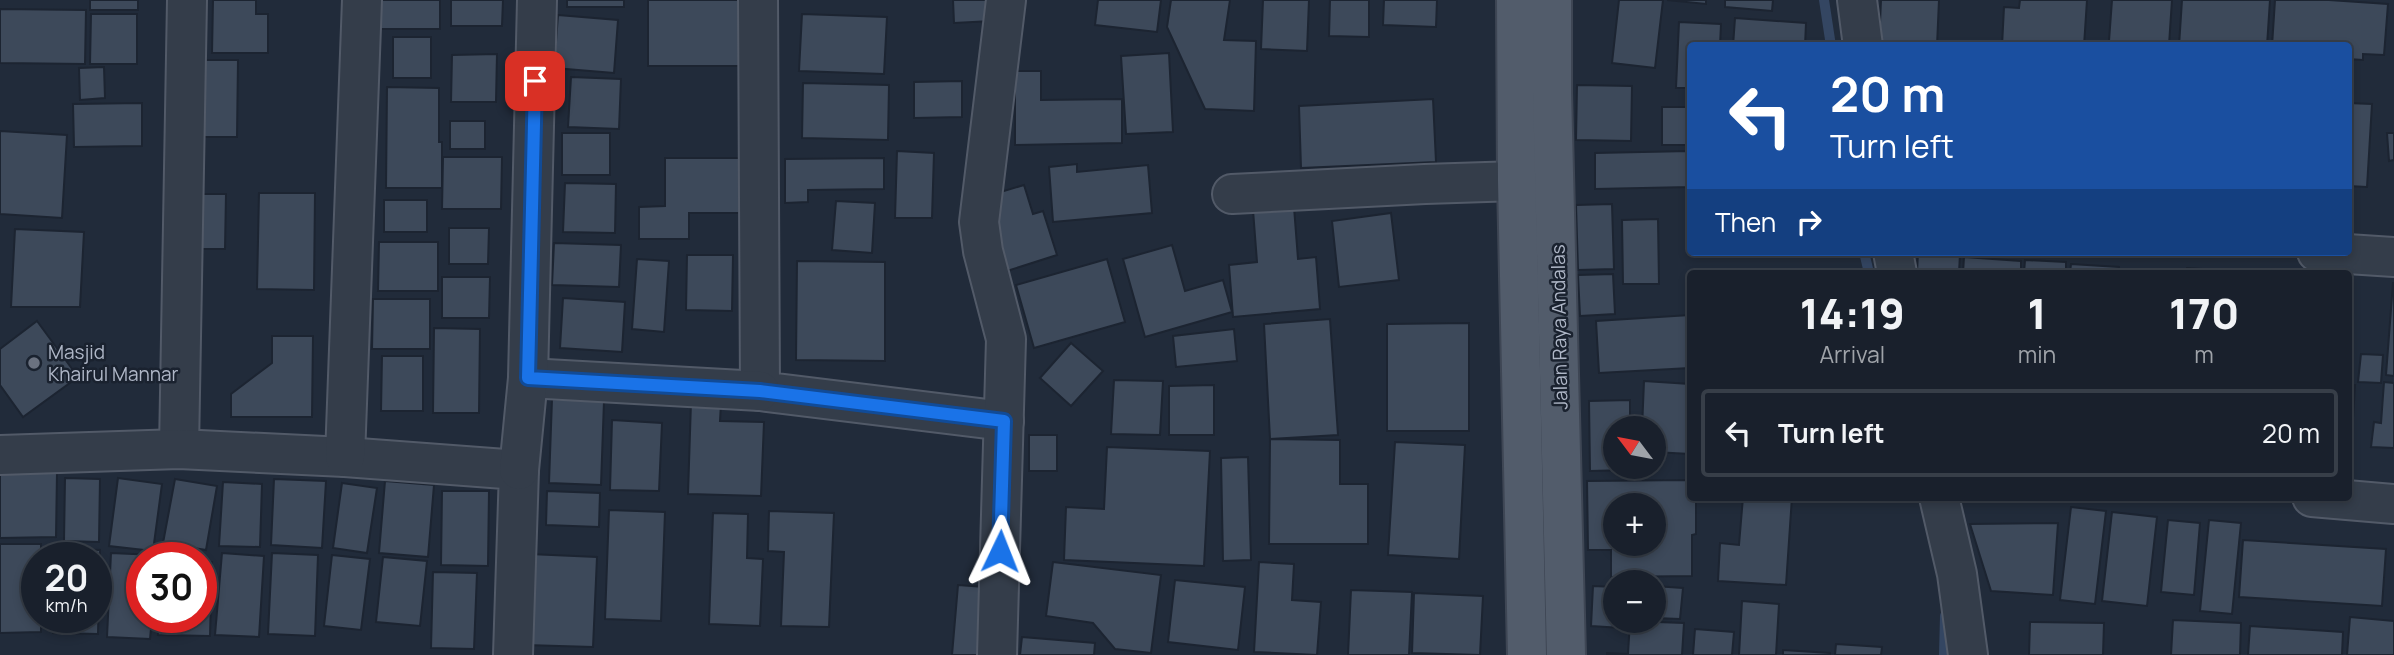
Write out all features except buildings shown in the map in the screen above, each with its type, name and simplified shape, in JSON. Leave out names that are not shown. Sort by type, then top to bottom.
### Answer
[{"type":"main road","name":"Jalan Raya Andalas","points":[[1516,0],[1527,655]]},
{"type":"main road","name":"Jalan Raya Andalas","points":[[1552,0],[1566,655]]},
{"type":"main road","points":[[1523,415],[1560,414]]},
{"type":"street","points":[[178,449],[187,0]]},
{"type":"street","points":[[345,457],[362,0]]},
{"type":"street","points":[[513,655],[519,470],[528,378],[537,0]]},
{"type":"street","points":[[758,0],[760,391]]},
{"type":"street","points":[[996,655],[1006,339],[983,251],[979,222],[1006,0]]},
{"type":"street","points":[[1857,0],[1862,42]]},
{"type":"street","points":[[1232,194],[1517,181]]},
{"type":"street","points":[[2352,254],[2394,257]]},
{"type":"street","points":[[528,378],[760,391],[1004,421]]},
{"type":"street","points":[[0,455],[178,449],[345,457],[519,470]]},
{"type":"street","points":[[2352,500],[2394,503]]},
{"type":"street","points":[[1940,501],[1957,574],[1968,655]]},
{"type":"waterway","points":[[1824,0],[1830,42]]},
{"type":"waterway","points":[[1865,256],[1868,270]]},
{"type":"waterway","points":[[1944,655],[1945,616]]},
{"type":"place","name":"Masjid Khairul Mannar","points":[[34,363]]},
{"type":"route","points":[[535,81],[528,378],[760,391],[1004,421],[1000,551]]}]
